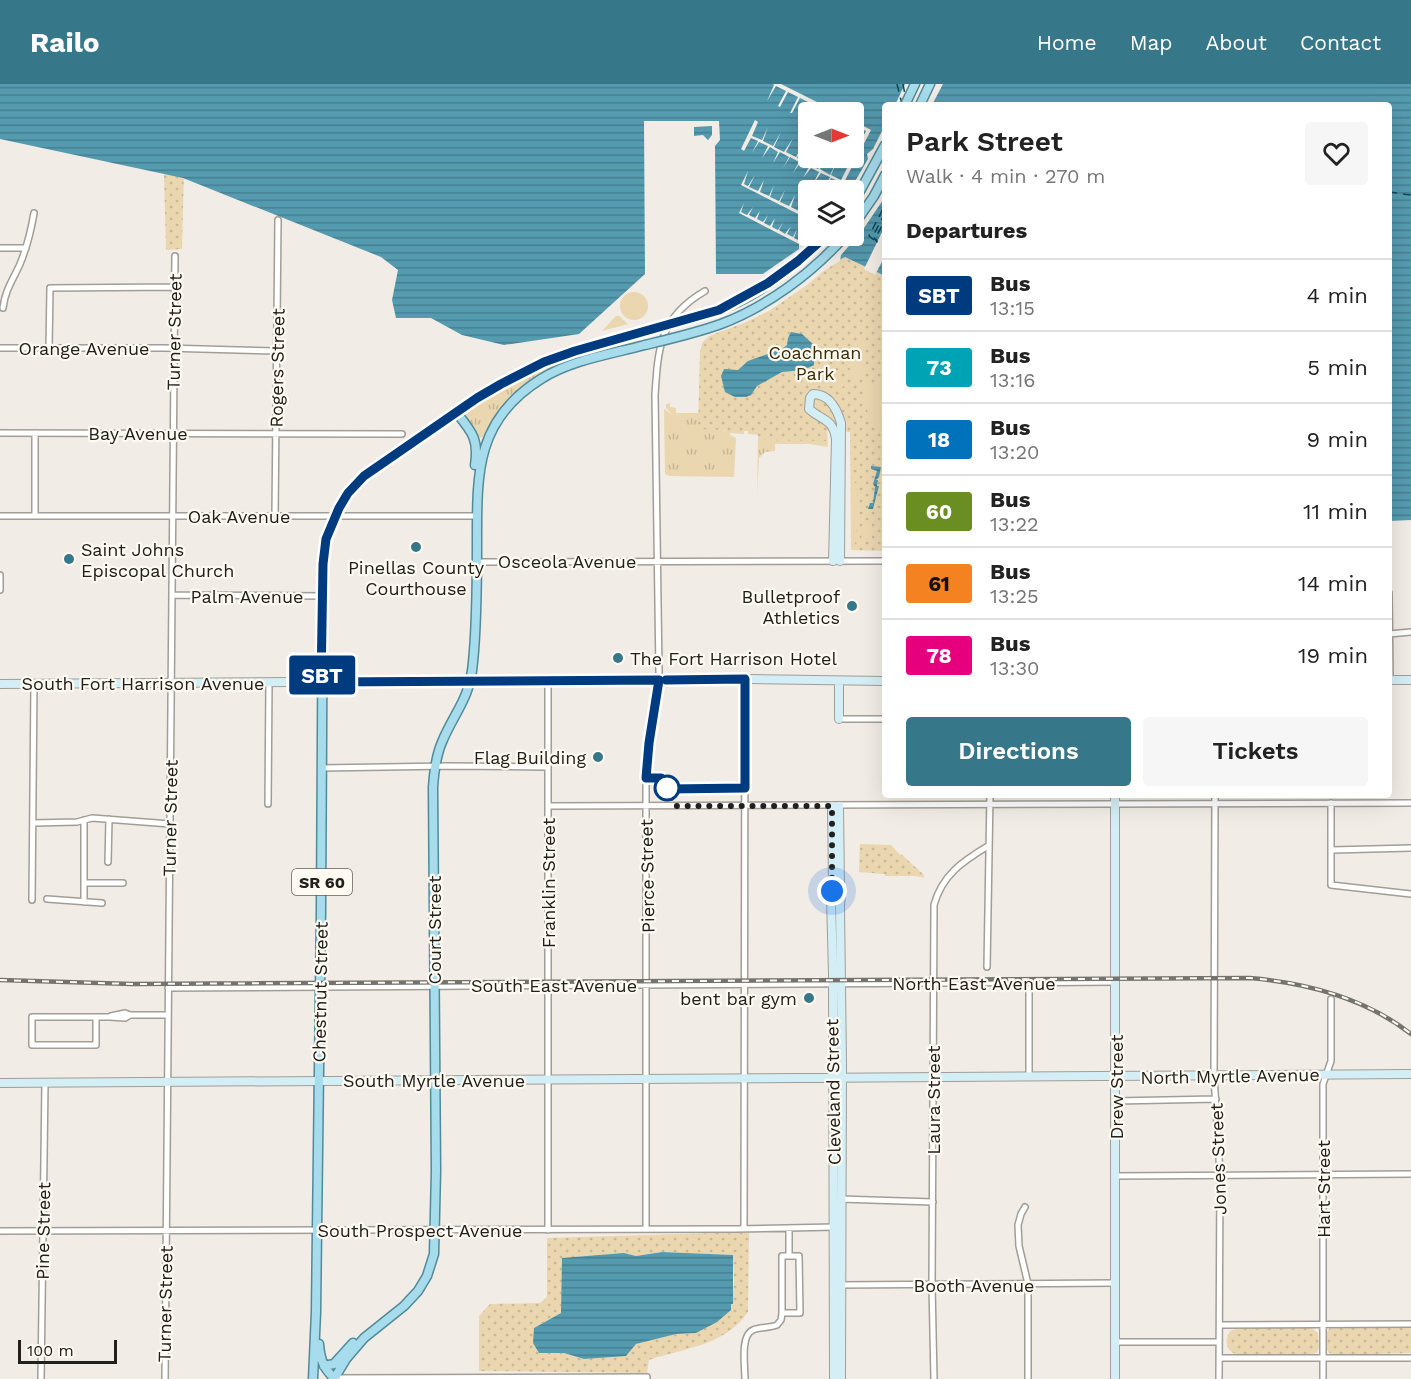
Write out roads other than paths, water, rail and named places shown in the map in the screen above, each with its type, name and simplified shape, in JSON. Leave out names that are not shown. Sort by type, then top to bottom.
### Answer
[{"type":"main road","points":[[906,102],[915,84]]},
{"type":"main road","points":[[921,102],[930,84]]},
{"type":"main road","points":[[864,184],[882,151]]},
{"type":"main road","points":[[864,210],[882,181]]},
{"type":"main road","name":"SR 60","points":[[456,412],[501,384],[544,362],[719,310],[753,293],[815,246]]},
{"type":"main road","name":"Court Street","points":[[334,1378],[364,1338],[411,1299],[423,1283],[434,1254],[433,787],[435,766],[442,742],[462,706],[470,682],[474,650],[479,465],[488,437],[503,412],[525,390],[542,378],[562,368],[697,332],[724,322],[794,282],[835,246]]},
{"type":"main road","points":[[456,412],[472,433],[476,443],[473,501],[477,516]]},
{"type":"main road","name":"Chestnut Street","points":[[313,1379],[316,1312],[324,550],[334,516],[348,493],[364,476],[456,412]]},
{"type":"main road","points":[[316,1312],[320,1358],[334,1378]]},
{"type":"main road","points":[[324,1366],[334,1364],[353,1343],[364,1338]]},
{"type":"street","points":[[3,308],[4,294],[26,248],[34,213]]},
{"type":"street","name":"Rogers Street","points":[[275,516],[278,220]]},
{"type":"street","points":[[0,248],[26,248]]},
{"type":"street","name":"Turner Street","points":[[165,1379],[175,256]]},
{"type":"street","points":[[49,348],[50,288],[174,287]]},
{"type":"street","name":"Pierce Street","points":[[646,1229],[646,806],[649,743],[659,680],[655,395],[657,360],[665,331],[674,316],[688,301],[705,291]]},
{"type":"street","name":"Orange Avenue","points":[[0,348],[276,351]]},
{"type":"street","points":[[813,394],[824,396],[836,410],[842,431],[836,561],[836,439],[834,429],[810,409],[810,398],[813,394]]},
{"type":"street","points":[[827,421],[836,410]]},
{"type":"street","name":"Bay Avenue","points":[[0,433],[402,434]]},
{"type":"street","points":[[35,433],[35,516]]},
{"type":"street","name":"Oak Avenue","points":[[0,516],[477,516]]},
{"type":"street","name":"Osceola Avenue","points":[[477,562],[882,561]]},
{"type":"street","points":[[0,575],[0,590]]},
{"type":"street","name":"Palm Avenue","points":[[172,595],[323,596]]},
{"type":"street","points":[[1392,634],[1411,632]]},
{"type":"street","points":[[744,1229],[745,679]]},
{"type":"street","name":"South Fort Harrison Avenue","points":[[0,684],[745,679],[882,681]]},
{"type":"street","points":[[836,680],[839,719],[882,719]]},
{"type":"street","points":[[1392,680],[1411,680]]},
{"type":"street","name":"Franklin Street","points":[[548,681],[548,1230]]},
{"type":"street","points":[[268,804],[269,682]]},
{"type":"street","points":[[32,900],[34,683]]},
{"type":"street","points":[[321,768],[548,767]]},
{"type":"street","points":[[987,967],[990,798]]},
{"type":"street","name":"Drew Street","points":[[1115,798],[1115,1379]]},
{"type":"street","name":"Jones Street","points":[[1215,798],[1214,1076],[1220,1174],[1220,1379]]},
{"type":"street","points":[[1331,803],[1331,885],[1411,894]]},
{"type":"street","points":[[548,806],[1411,803]]},
{"type":"street","name":"Cleveland Street","points":[[834,1379],[837,1227],[832,1078],[836,983],[836,806]]},
{"type":"street","points":[[33,823],[92,818],[170,824]]},
{"type":"street","points":[[108,862],[109,819]]},
{"type":"street","points":[[84,820],[84,902]]},
{"type":"street","name":"Laura Street","points":[[934,1379],[932,1285],[934,905],[939,888],[952,872],[988,846]]},
{"type":"street","points":[[1332,849],[1411,848]]},
{"type":"street","points":[[84,883],[123,883]]},
{"type":"street","points":[[47,899],[102,903]]},
{"type":"street","name":"North East Avenue","points":[[836,983],[1115,982]]},
{"type":"street","name":"South East Avenue","points":[[168,988],[836,983]]},
{"type":"street","name":"Cleveland Street","points":[[836,983],[841,1078],[840,1199],[837,1227]]},
{"type":"street","points":[[1029,989],[1029,1077]]},
{"type":"street","name":"Hart Street","points":[[1323,1379],[1323,1084],[1331,1061],[1331,999]]},
{"type":"street","points":[[96,1017],[96,1045],[32,1045],[32,1017],[96,1017],[110,1017],[125,1018],[168,1015]]},
{"type":"street","name":"North Myrtle Avenue","points":[[832,1078],[1411,1074]]},
{"type":"street","name":"South Myrtle Avenue","points":[[0,1083],[832,1078]]},
{"type":"street","name":"Pine Street","points":[[41,1379],[45,1083]]},
{"type":"street","points":[[1116,1101],[1216,1099]]},
{"type":"street","points":[[1116,1176],[1411,1174]]},
{"type":"street","points":[[840,1199],[933,1202]]},
{"type":"street","points":[[1025,1207],[1018,1225],[1019,1246],[1028,1284],[1028,1379]]},
{"type":"street","name":"South Prospect Avenue","points":[[0,1231],[837,1227]]},
{"type":"street","points":[[789,1228],[789,1256]]},
{"type":"street","points":[[745,1379],[745,1340],[748,1332],[777,1325],[781,1320],[782,1256],[799,1256],[800,1313],[782,1313]]},
{"type":"street","name":"Booth Avenue","points":[[837,1285],[1115,1283]]},
{"type":"street","points":[[837,1285],[841,1379]]},
{"type":"street","points":[[1220,1324],[1411,1324]]},
{"type":"street","points":[[1115,1342],[1220,1342]]},
{"type":"street","points":[[1220,1358],[1411,1358]]},
{"type":"street","points":[[334,1378],[647,1378]]},
{"type":"water","points":[[0,84],[1411,84],[1411,520],[1392,521],[1392,102],[882,102],[882,275],[845,257],[813,274],[716,274],[715,146],[720,140],[719,121],[644,121],[645,274],[579,334],[504,345],[462,335],[431,318],[396,318],[392,300],[398,270],[381,257],[183,178],[0,139]]},
{"type":"water","points":[[712,126],[712,135],[708,140],[703,135],[694,136],[694,127]]},
{"type":"water","points":[[791,332],[802,334],[815,346],[814,365],[804,370],[782,372],[757,386],[751,395],[746,397],[735,397],[725,392],[721,376],[724,369],[738,370],[748,361],[782,349],[787,345]]},
{"type":"water","points":[[871,466],[881,467],[876,480],[879,486],[873,509],[868,509],[870,503],[873,503],[875,487],[873,484],[877,471],[871,469]]},
{"type":"water","points":[[662,1252],[733,1255],[731,1310],[717,1322],[696,1333],[676,1334],[636,1344],[626,1356],[584,1359],[564,1353],[539,1353],[533,1343],[534,1328],[561,1313],[562,1258],[624,1253],[636,1256]]},
{"type":"railway","points":[[0,980],[132,984],[1250,978],[1272,980],[1335,994],[1375,1011],[1411,1034]]},
{"type":"place","name":"Pinellas County Courthouse","points":[[416,547]]},
{"type":"place","name":"Saint Johns Episcopal Church","points":[[69,559]]},
{"type":"place","name":"Bulletproof Athletics","points":[[852,606]]},
{"type":"place","name":"The Fort Harrison Hotel","points":[[618,658]]},
{"type":"place","name":"Flag Building","points":[[598,757]]},
{"type":"place","name":"bent bar gym","points":[[809,998]]},
{"type":"park label","name":"Coachman Park","points":[[815,362]]}]
